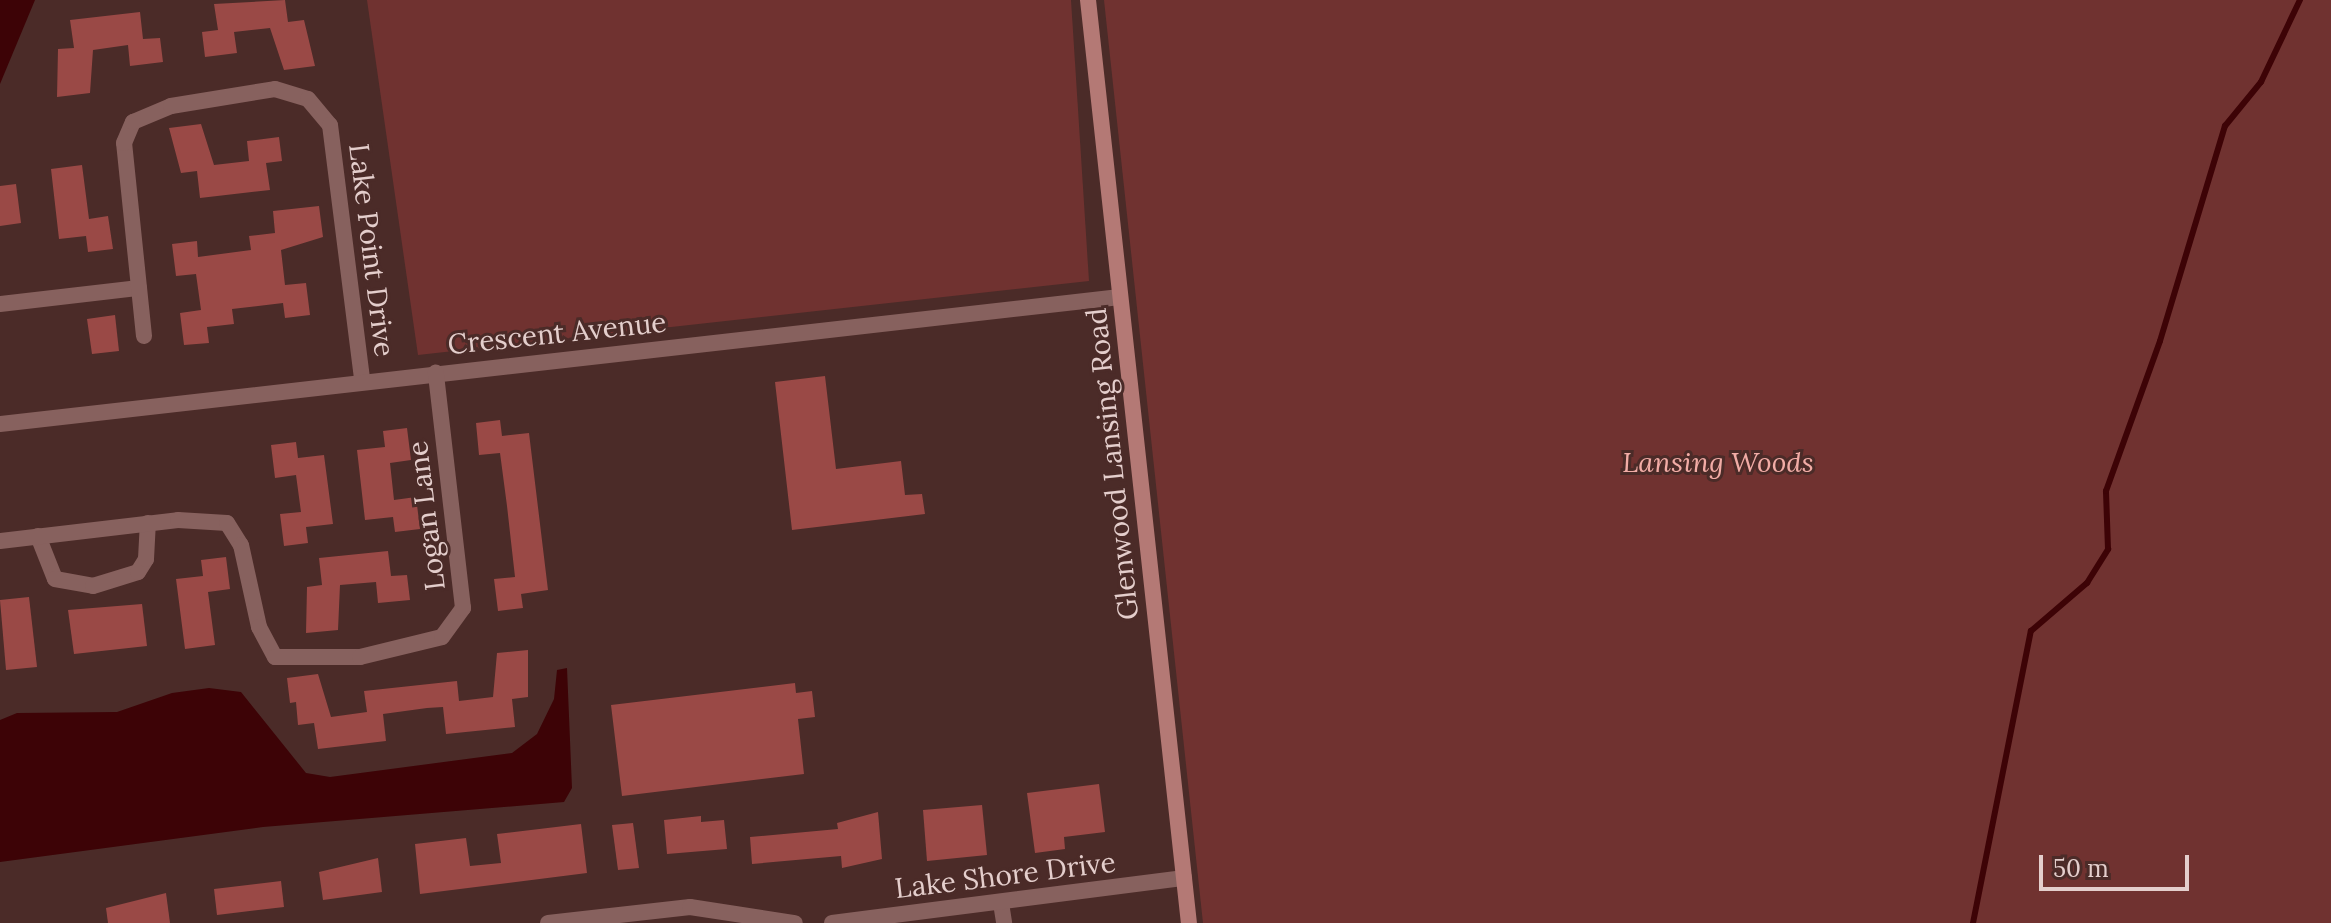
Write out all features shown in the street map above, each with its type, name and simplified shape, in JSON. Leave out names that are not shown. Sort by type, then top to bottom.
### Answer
[{"type":"main road","name":"Glenwood Lansing Road","points":[[1088,0],[1189,923]]},
{"type":"street","name":"Lake Point Drive","points":[[144,336],[124,143],[133,122],[171,106],[275,89],[308,99],[330,125],[362,380]]},
{"type":"street","points":[[0,304],[139,288]]},
{"type":"street","name":"Crescent Avenue","points":[[0,424],[362,380],[1120,297]]},
{"type":"street","name":"Logan Lane","points":[[0,541],[148,523],[227,523],[241,545],[259,627],[275,657],[360,657],[442,637],[463,608],[436,373]]},
{"type":"street","points":[[38,536],[55,579],[93,586],[138,572],[146,559],[148,523]]},
{"type":"street","name":"Lake Shore Drive","points":[[832,923],[1184,878]]},
{"type":"street","points":[[1001,903],[1004,923]]},
{"type":"street","points":[[548,923],[690,907],[795,923]]},
{"type":"green space","points":[[367,0],[1071,0],[1089,281],[418,355]]},
{"type":"green space","name":"Lansing Woods","points":[[1104,0],[2331,0],[2331,923],[1203,923]]},
{"type":"shaded area","points":[[0,0],[35,0],[0,84]]},
{"type":"shaded area","points":[[567,668],[572,788],[564,802],[263,827],[0,862],[0,720],[17,713],[117,712],[172,693],[209,688],[241,692],[306,773],[330,777],[512,753],[537,734],[554,699],[557,670]]},
{"type":"building","points":[[285,0],[288,22],[304,20],[315,66],[284,70],[270,28],[234,32],[237,53],[205,57],[202,32],[218,30],[214,4]]},
{"type":"building","points":[[140,12],[143,39],[160,38],[163,62],[130,66],[128,45],[93,50],[90,93],[57,97],[58,49],[74,48],[70,20]]},
{"type":"building","points":[[201,124],[214,165],[249,161],[247,141],[279,137],[282,161],[266,163],[270,190],[200,198],[197,171],[181,173],[169,128]]},
{"type":"building","points":[[82,165],[89,219],[108,216],[113,249],[88,252],[86,236],[59,239],[51,169]]},
{"type":"building","points":[[16,184],[21,223],[0,226],[0,186]]},
{"type":"building","points":[[319,206],[323,237],[281,250],[285,285],[306,283],[310,315],[285,318],[283,303],[232,309],[234,324],[207,327],[209,343],[184,345],[180,313],[201,310],[196,274],[176,276],[172,244],[197,241],[198,257],[251,250],[249,236],[275,233],[273,211]]},
{"type":"building","points":[[115,315],[119,351],[92,354],[87,319]]},
{"type":"building","points":[[825,376],[836,469],[901,461],[905,495],[922,494],[925,514],[792,530],[775,382]]},
{"type":"building","points":[[500,420],[502,436],[529,433],[548,590],[521,594],[523,608],[498,611],[494,579],[515,577],[507,506],[500,453],[479,455],[476,423]]},
{"type":"building","points":[[407,428],[411,460],[390,463],[394,500],[416,497],[420,529],[395,532],[393,517],[365,520],[357,450],[385,447],[383,431]]},
{"type":"building","points":[[296,442],[298,458],[324,455],[333,524],[306,527],[308,543],[284,546],[280,514],[301,512],[296,475],[275,478],[271,445]]},
{"type":"building","points":[[388,551],[391,576],[407,575],[410,600],[378,603],[376,582],[340,585],[338,630],[306,633],[307,587],[322,585],[319,558]]},
{"type":"building","points":[[226,557],[230,589],[208,592],[215,645],[185,649],[176,579],[203,576],[201,560]]},
{"type":"building","points":[[29,597],[37,667],[6,670],[0,600]]},
{"type":"building","points":[[142,604],[147,646],[74,654],[68,610]]},
{"type":"building","points":[[528,650],[528,697],[512,699],[515,727],[446,734],[443,707],[427,708],[383,714],[386,741],[318,749],[314,723],[298,725],[296,702],[290,703],[287,678],[318,674],[331,717],[367,712],[364,691],[457,681],[459,701],[493,697],[497,653]]},
{"type":"building","points":[[795,683],[796,693],[812,691],[815,717],[798,719],[804,774],[622,796],[611,705]]},
{"type":"building","points":[[1099,784],[1105,832],[1064,837],[1065,849],[1035,853],[1027,793]]},
{"type":"building","points":[[982,805],[987,855],[927,861],[923,810]]},
{"type":"building","points":[[878,812],[882,859],[842,868],[841,856],[752,864],[750,837],[838,829],[837,823]]},
{"type":"building","points":[[701,816],[701,822],[724,820],[727,849],[667,854],[664,820]]},
{"type":"building","points":[[633,823],[639,868],[618,870],[612,825]]},
{"type":"building","points":[[581,824],[587,873],[420,894],[415,844],[466,838],[470,866],[501,863],[497,834]]},
{"type":"building","points":[[378,858],[382,892],[323,900],[319,872]]},
{"type":"building","points":[[281,881],[284,907],[217,915],[214,889]]},
{"type":"building","points":[[166,893],[170,923],[108,923],[106,908]]},
{"type":"waterway","points":[[1973,923],[2031,631],[2087,583],[2108,549],[2106,491],[2160,341],[2225,126],[2261,82],[2300,0]]}]
